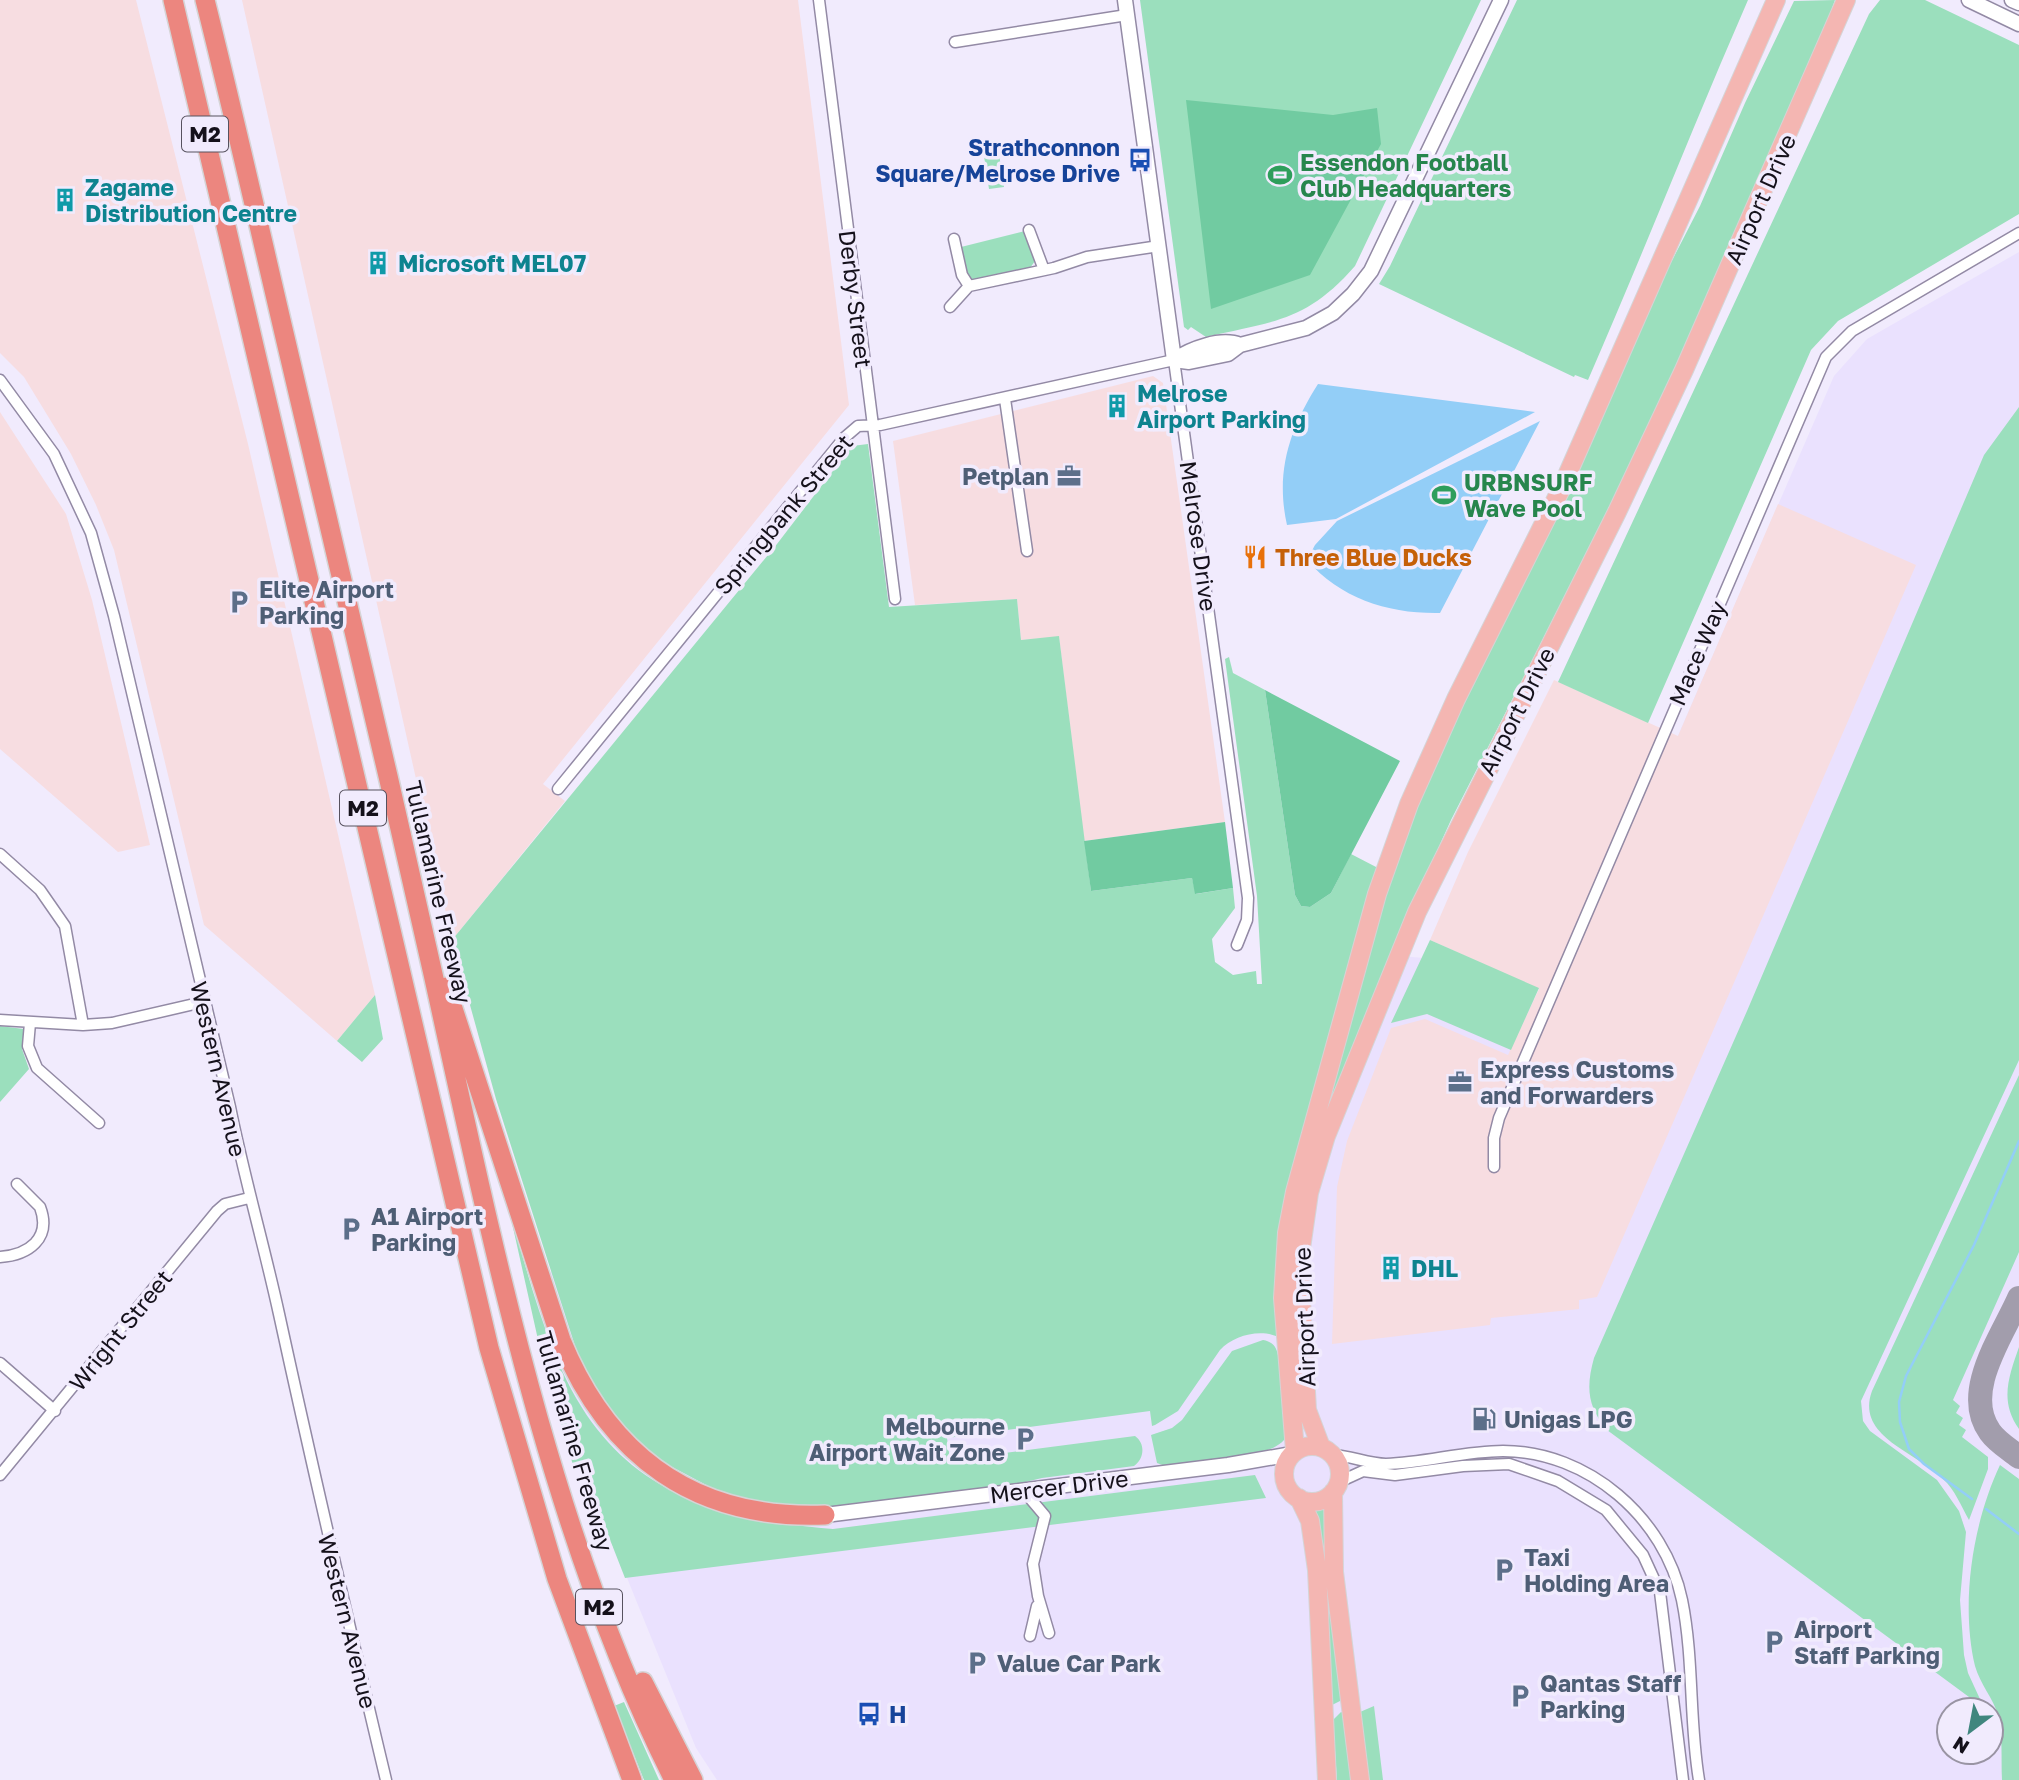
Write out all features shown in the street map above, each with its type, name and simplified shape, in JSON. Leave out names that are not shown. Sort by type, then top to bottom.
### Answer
[{"type":"highway","name":"M2","points":[[173,0],[489,1348],[544,1537],[593,1682],[632,1780]]},
{"type":"highway","name":"Tullamarine Freeway","points":[[205,0],[495,1249],[543,1427],[594,1592],[632,1689],[674,1780]]},
{"type":"highway","points":[[415,896],[487,1104],[561,1340],[587,1396],[611,1428],[639,1456],[689,1489],[715,1500],[770,1514],[825,1515]]},
{"type":"highway","points":[[543,1427],[646,1689],[693,1780]]},
{"type":"highway","points":[[593,1682],[591,1698],[617,1780]]},
{"type":"main road","name":"Airport Drive","points":[[1293,1452],[1283,1302],[1287,1233],[1295,1192],[1381,884],[1419,781],[1566,478],[1776,0]]},
{"type":"main road","name":"Airport Drive","points":[[1328,1451],[1307,1406],[1299,1262],[1309,1193],[1326,1136],[1417,912],[1684,370],[1846,0]]},
{"type":"main road","points":[[1836,23],[1849,15],[1856,0]]},
{"type":"main road","points":[[1327,1780],[1317,1570],[1310,1521],[1299,1498],[1285,1480],[1286,1465],[1293,1452],[1310,1446],[1328,1451],[1339,1463],[1336,1487],[1335,1572],[1360,1780]]},
{"type":"main road","points":[[1299,1498],[1317,1501],[1336,1487]]},
{"type":"street","name":"Derby Street","points":[[819,0],[894,598]]},
{"type":"street","name":"Melrose Drive","points":[[1125,0],[1248,898],[1247,920],[1237,945]]},
{"type":"street","points":[[1174,360],[1188,351],[1232,341],[1240,345],[1290,334],[1321,321],[1362,284],[1371,271],[1501,0]]},
{"type":"street","points":[[1969,0],[2019,24]]},
{"type":"street","points":[[2012,0],[2019,3]]},
{"type":"street","points":[[955,42],[1127,15]]},
{"type":"street","points":[[1029,230],[1044,270]]},
{"type":"street","name":"Mace Way","points":[[1494,1167],[1494,1138],[1499,1118],[1826,357],[1852,331],[2019,233]]},
{"type":"street","points":[[954,239],[962,275],[969,286]]},
{"type":"street","points":[[950,307],[969,286],[1044,270],[1087,257],[1159,246]]},
{"type":"street","name":"Springbank Street","points":[[558,789],[844,438],[858,426],[1005,399],[1174,360]]},
{"type":"street","name":"Western Avenue","points":[[0,380],[54,454],[91,533],[114,617],[386,1780]]},
{"type":"street","points":[[1005,399],[1027,551]]},
{"type":"street","points":[[0,854],[40,890],[65,926],[83,1025]]},
{"type":"street","points":[[0,1020],[83,1025],[139,1018],[204,1002]]},
{"type":"street","points":[[30,1023],[28,1046],[37,1068],[99,1123]]},
{"type":"street","points":[[0,1256],[19,1256],[28,1251],[42,1230],[40,1207],[17,1184]]},
{"type":"street","name":"Wright Street","points":[[0,1475],[217,1211],[225,1204],[249,1198]]},
{"type":"street","points":[[0,1363],[55,1410]]},
{"type":"street","points":[[1328,1451],[1385,1464],[1514,1452],[1565,1465],[1615,1492],[1640,1514],[1658,1539],[1681,1596],[1699,1780]]},
{"type":"street","name":"Mercer Drive","points":[[825,1515],[1293,1452]]},
{"type":"street","points":[[1336,1487],[1363,1471],[1395,1475],[1464,1466],[1509,1464],[1558,1481],[1606,1510],[1643,1555],[1660,1592],[1683,1780]]},
{"type":"street","points":[[1023,1490],[1045,1516],[1033,1556],[1038,1596],[1049,1633]]},
{"type":"street","points":[[1030,1636],[1037,1619],[1038,1596]]},
{"type":"shaded area","points":[[0,0],[136,0],[248,444],[375,995],[337,1041],[204,925],[114,550],[71,454],[24,377],[0,353]]},
{"type":"shaded area","points":[[242,0],[798,0],[849,405],[543,784],[565,801],[452,940]]},
{"type":"shaded area","points":[[2019,252],[2019,1780],[717,1780],[696,1748],[580,1462],[532,1287],[563,1262],[1199,992],[1275,982],[1270,943],[1433,959],[1559,1010],[1834,376],[1867,339]]},
{"type":"shaded area","points":[[1153,376],[1163,383],[1225,822],[1084,841],[1059,637],[1021,640],[1017,599],[915,605],[893,441]]},
{"type":"shaded area","points":[[0,412],[66,514],[92,600],[150,845],[118,852],[0,749]]},
{"type":"shaded area","points":[[1778,504],[1916,565],[1597,1297],[1579,1300],[1579,1309],[1491,1318],[1490,1325],[1332,1344],[1337,1187],[1347,1141],[1391,1028],[1425,1019],[1508,1055],[1539,989],[1430,940],[1468,852],[1554,680],[1678,736]]},
{"type":"green space","name":"Essendon Football Club Headquarters","points":[[1140,0],[1481,0],[1355,266],[1321,298],[1304,309],[1270,322],[1206,337],[1191,327],[1188,330],[1184,327]]},
{"type":"green space","points":[[1517,0],[1748,0],[1588,380],[1575,375],[1574,377],[1379,284]]},
{"type":"green space","points":[[1835,0],[1824,31],[1648,432],[1451,820],[1402,928],[1322,1127],[1352,1004],[1393,870],[1457,716],[1568,491],[1643,317],[1700,206],[1794,1]]},
{"type":"green space","points":[[1880,0],[1925,0],[2019,45],[2019,214],[1838,321],[1811,350],[1648,723],[1558,682],[1869,14]]},
{"type":"green space","points":[[1186,100],[1333,115],[1377,108],[1381,144],[1310,275],[1211,309]]},
{"type":"green space","points":[[999,154],[1004,187],[989,189],[984,156]]},
{"type":"green space","points":[[1025,231],[1035,261],[1030,268],[974,281],[966,276],[961,247]]},
{"type":"green space","points":[[2019,407],[2019,1060],[1861,1401],[1863,1421],[1870,1431],[1937,1480],[1959,1511],[1966,1532],[1960,1600],[1964,1655],[1968,1673],[1979,1696],[1968,1696],[1607,1430],[1595,1413],[1589,1387],[1594,1358],[1747,1011],[1984,455]]},
{"type":"green space","points":[[868,444],[889,607],[1017,599],[1021,640],[1059,636],[1091,891],[1192,878],[1196,894],[1233,888],[1235,908],[1212,939],[1215,962],[1233,975],[1256,971],[1257,984],[1262,984],[1257,896],[1225,659],[1229,657],[1233,673],[1265,690],[1295,895],[1301,906],[1310,907],[1331,893],[1351,854],[1378,868],[1360,925],[1280,1338],[1257,1333],[1233,1340],[1220,1350],[1178,1411],[1152,1426],[1150,1411],[947,1438],[950,1460],[1135,1436],[1141,1443],[1142,1451],[1134,1466],[1042,1478],[1009,1486],[986,1487],[985,1490],[827,1508],[750,1503],[710,1487],[659,1460],[625,1430],[596,1393],[576,1349],[496,1099],[452,940],[777,544],[852,446]]},
{"type":"green space","points":[[1265,690],[1400,761],[1331,893],[1310,907],[1301,906],[1295,895]]},
{"type":"green space","points":[[1225,822],[1233,888],[1195,894],[1192,878],[1091,891],[1084,841]]},
{"type":"green space","points":[[1430,940],[1539,988],[1511,1050],[1427,1014],[1391,1023]]},
{"type":"green space","points":[[375,995],[383,1039],[362,1062],[337,1041]]},
{"type":"green space","points":[[0,1026],[24,1029],[22,1049],[29,1069],[0,1102]]},
{"type":"green space","points":[[2019,1075],[2019,1252],[1953,1400],[1960,1406],[1956,1413],[1963,1418],[1959,1425],[1966,1430],[1962,1437],[1988,1457],[1988,1469],[1969,1520],[1943,1479],[1880,1432],[1872,1420],[1869,1407],[1872,1391]]},
{"type":"green space","points":[[510,1214],[554,1352],[576,1397],[601,1434],[630,1464],[664,1486],[700,1503],[785,1524],[833,1529],[1255,1475],[1266,1498],[625,1578],[580,1463],[573,1465],[545,1371]]},
{"type":"green space","points":[[1263,1340],[1276,1348],[1278,1358],[1288,1419],[1287,1434],[1281,1443],[1269,1450],[1233,1459],[1165,1466],[1157,1463],[1151,1435],[1172,1428],[1182,1420],[1232,1351]]},
{"type":"green space","points":[[2019,1347],[2019,1429],[2009,1408],[2008,1388]]},
{"type":"green space","points":[[2000,1465],[2019,1479],[2019,1780],[2002,1780],[2002,1766],[2005,1766],[2005,1696],[1989,1696],[1975,1666],[1971,1642],[1969,1590],[1972,1563],[1976,1537]]},
{"type":"green space","points":[[1325,1508],[1342,1700],[1330,1706],[1313,1509]]},
{"type":"green space","points":[[624,1702],[659,1780],[644,1780],[614,1706]]},
{"type":"green space","points":[[1374,1706],[1383,1780],[1365,1780],[1360,1712]]},
{"type":"green space","points":[[1341,1712],[1346,1714],[1354,1780],[1337,1780],[1333,1720]]},
{"type":"water","name":"URBNSURF Wave Pool","points":[[1318,384],[1535,412],[1336,519],[1287,525],[1284,469],[1293,434]]},
{"type":"water","name":"URBNSURF Wave Pool","points":[[1540,421],[1440,613],[1402,611],[1367,601],[1335,585],[1307,560],[1315,545],[1337,521]]},
{"type":"waterway","points":[[1972,1499],[1924,1464],[1909,1449],[1900,1422],[1899,1402],[1906,1376],[1974,1245],[2019,1141]]},
{"type":"waterway","points":[[1986,1509],[2019,1534]]},
{"type":"taxiway","points":[[2019,1298],[1988,1364],[1980,1399],[1982,1416],[1990,1432],[2019,1457]]},
{"type":"place","name":"Strathconnon Square/Melrose Drive","points":[[1140,160]]},
{"type":"place","name":"Essendon Football Club Headquarters","points":[[1280,175]]},
{"type":"place","name":"Zagame Distribution Centre","points":[[65,200]]},
{"type":"place","name":"Microsoft MEL07","points":[[378,263]]},
{"type":"place","name":"Melrose Airport Parking","points":[[1117,406]]},
{"type":"place","name":"Petplan","points":[[1069,476]]},
{"type":"place","name":"URBNSURF Wave Pool","points":[[1444,495]]},
{"type":"place","name":"Three Blue Ducks","points":[[1255,557]]},
{"type":"place","name":"Elite Airport Parking","points":[[239,602]]},
{"type":"place","name":"Express Customs and Forwarders","points":[[1460,1082]]},
{"type":"place","name":"A1 Airport Parking","points":[[351,1229]]},
{"type":"place","name":"DHL","points":[[1391,1268]]},
{"type":"place","name":"Unigas LPG","points":[[1484,1419]]},
{"type":"place","name":"Melbourne Airport Wait Zone","points":[[1025,1439]]},
{"type":"place","name":"Taxi Holding Area","points":[[1504,1570]]},
{"type":"place","name":"Airport Staff Parking","points":[[1774,1642]]},
{"type":"place","name":"Value Car Park","points":[[977,1663]]},
{"type":"place","name":"Qantas Staff Parking","points":[[1520,1696]]},
{"type":"place","name":"H","points":[[869,1714]]}]
